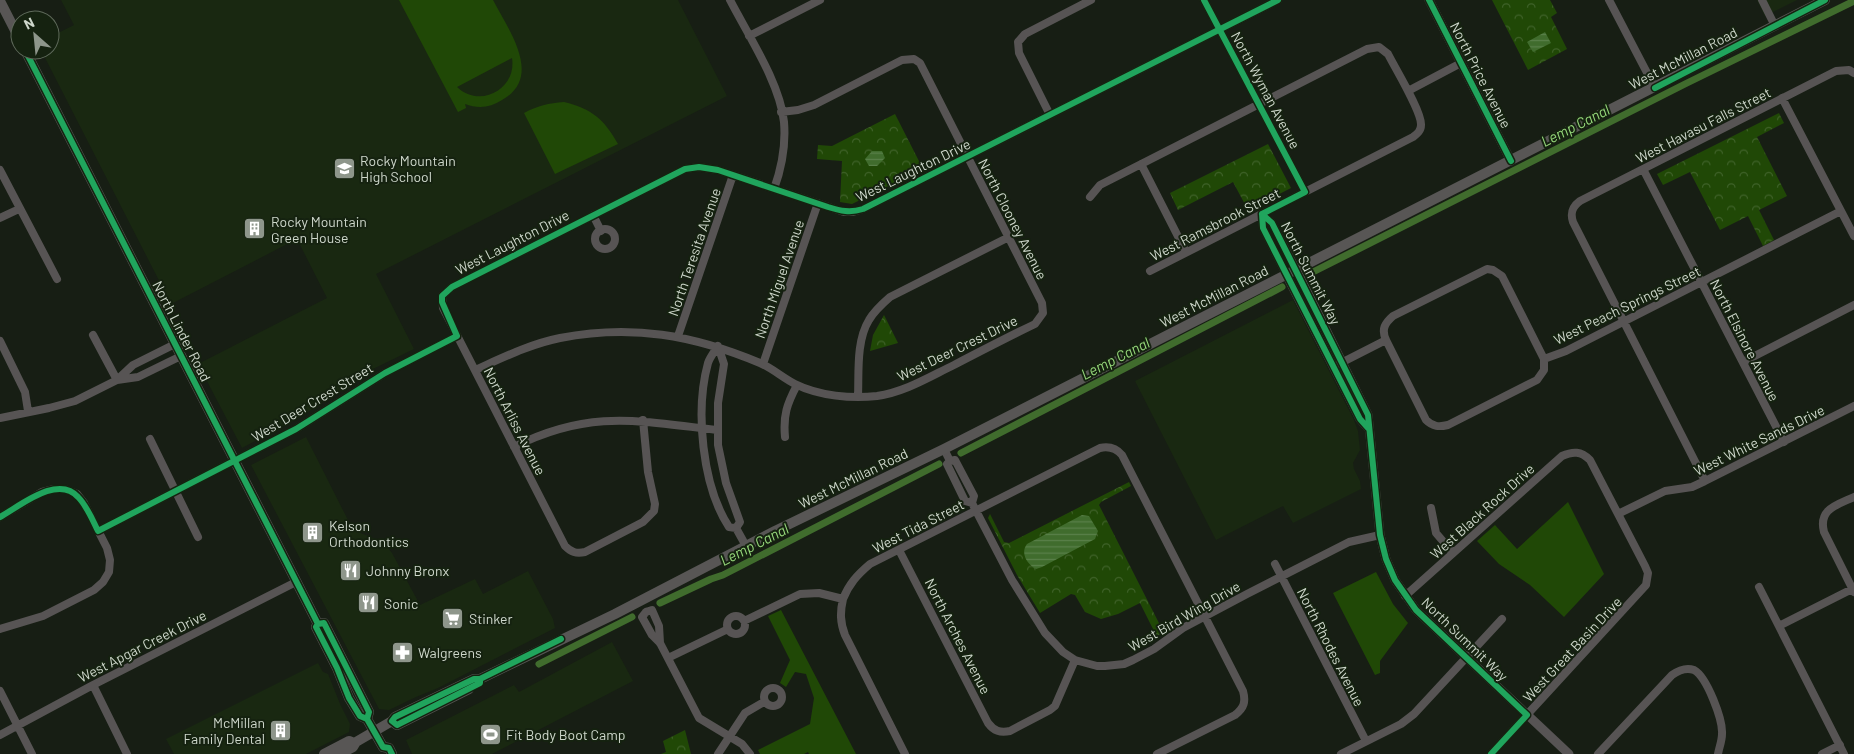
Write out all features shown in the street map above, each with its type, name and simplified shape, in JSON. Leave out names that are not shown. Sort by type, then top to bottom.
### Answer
[{"type":"main road","name":"West McMillan Road","points":[[340,754],[353,747],[354,743],[392,721],[395,717],[424,702],[474,679],[480,679],[641,601],[746,546],[944,449],[1825,0]]},
{"type":"main road","points":[[0,1],[10,20]]},
{"type":"main road","name":"North Linder Road","points":[[30,60],[296,582],[318,624],[324,623],[369,712],[367,719],[381,751],[389,748],[392,754]]},
{"type":"main road","name":"West McMillan Road","points":[[324,754],[349,741],[354,743]]},
{"type":"street","points":[[730,0],[774,87],[784,120],[782,166],[774,189]]},
{"type":"street","points":[[749,36],[820,0]]},
{"type":"street","points":[[1050,115],[1019,53],[1018,42],[1025,34],[1081,2],[1091,0]]},
{"type":"street","name":"North Wyman Avenue","points":[[1204,0],[1305,192]]},
{"type":"street","name":"West Laughton Drive","points":[[442,296],[452,287],[685,169],[699,167],[718,170],[844,212],[864,209],[1278,0]]},
{"type":"street","name":"North Price Avenue","points":[[1429,0],[1511,160]]},
{"type":"street","points":[[1609,0],[1655,88]]},
{"type":"street","points":[[1762,0],[1775,26]]},
{"type":"street","points":[[1090,197],[1100,185],[1367,49],[1379,47],[1388,54],[1408,91],[1462,63]]},
{"type":"street","name":"North Clooney Avenue","points":[[781,112],[798,110],[814,105],[902,60],[914,59],[923,68],[1009,237],[1042,303],[1043,313]]},
{"type":"street","name":"West Havasu Falls Street","points":[[1623,323],[1573,222],[1571,216],[1572,209],[1580,201],[1836,71],[1851,72]]},
{"type":"street","name":"West Ramsbrook Street","points":[[1150,271],[1413,138],[1421,128],[1420,116],[1408,91]]},
{"type":"street","points":[[1782,98],[1854,236]]},
{"type":"street","points":[[1141,164],[1186,252]]},
{"type":"street","name":"North Elsinore Avenue","points":[[1643,169],[1784,442]]},
{"type":"street","points":[[0,170],[57,279]]},
{"type":"street","name":"North Teresita Avenue","points":[[678,336],[733,175]]},
{"type":"street","name":"North Miguel Avenue","points":[[762,364],[818,203]]},
{"type":"street","points":[[0,218],[19,209]]},
{"type":"street","name":"West Peach Springs Street","points":[[1386,340],[1426,420],[1437,427],[1448,425],[1537,380],[1544,370],[1544,359],[1566,351],[1623,323],[1841,211]]},
{"type":"street","name":"North Summit Way","points":[[1262,214],[1263,228],[1291,272],[1338,364],[1368,415],[1380,535],[1386,559],[1395,580],[1416,610],[1569,754]]},
{"type":"street","points":[[593,215],[601,231]]},
{"type":"street","points":[[858,396],[863,337],[868,322],[878,308],[890,297],[1009,237]]},
{"type":"street","points":[[1338,364],[1386,340],[1383,334],[1384,328],[1393,316],[1481,271],[1493,270],[1502,276],[1544,359]]},
{"type":"street","name":"North Arliss Avenue","points":[[442,296],[443,308],[514,447],[565,546],[574,553],[585,552],[643,522],[654,511],[655,504],[648,472],[643,420]]},
{"type":"street","points":[[1743,362],[1854,305]]},
{"type":"street","name":"West Deer Crest Drive","points":[[475,370],[510,354],[559,338],[595,333],[635,332],[678,336],[718,346],[762,364],[797,385],[835,395],[858,396],[892,393],[910,387],[1035,324],[1043,313]]},
{"type":"street","points":[[1623,323],[1705,481]]},
{"type":"street","points":[[93,335],[117,380]]},
{"type":"street","name":"West Deer Crest Street","points":[[98,531],[296,429],[385,373],[458,336]]},
{"type":"street","points":[[0,341],[25,392],[28,411]]},
{"type":"street","points":[[0,418],[75,401],[117,380],[133,365],[174,344]]},
{"type":"street","points":[[718,346],[709,361],[704,385],[702,428],[706,461],[713,488],[723,517],[729,527],[736,528]]},
{"type":"street","points":[[718,346],[724,364],[718,403],[718,445],[726,483],[740,522],[736,528]]},
{"type":"street","points":[[117,380],[138,377],[181,356]]},
{"type":"street","points":[[785,437],[786,406],[797,385]]},
{"type":"street","name":"West White Sands Drive","points":[[1618,514],[1665,491],[1692,487],[1854,406]]},
{"type":"street","points":[[514,447],[535,437],[577,424],[612,420],[643,420],[717,430]]},
{"type":"street","points":[[150,439],[198,538]]},
{"type":"street","name":"West Tida Street","points":[[843,599],[856,575],[870,564],[1100,448],[1108,446],[1122,455],[1205,616]]},
{"type":"street","points":[[944,449],[950,461],[947,464],[966,501],[972,503],[1012,580],[1045,633],[1063,652],[1075,660]]},
{"type":"street","name":"West Black Rock Drive","points":[[1405,596],[1562,456],[1570,452],[1578,452],[1590,460],[1618,514]]},
{"type":"street","points":[[0,517],[42,492],[65,489],[77,494],[84,503],[107,548],[110,560],[109,572],[103,582],[94,590],[43,616],[0,630]]},
{"type":"street","points":[[1779,626],[1853,589],[1824,532],[1822,524],[1823,516],[1829,509],[1854,497]]},
{"type":"street","points":[[1431,508],[1436,533],[1453,553]]},
{"type":"street","name":"West Great Basin Drive","points":[[1491,754],[1643,590],[1648,580],[1645,566],[1618,514]]},
{"type":"street","points":[[736,528],[746,546]]},
{"type":"street","name":"West Bird Wing Drive","points":[[1075,660],[1096,666],[1124,664],[1143,655],[1205,616],[1350,542],[1380,535]]},
{"type":"street","name":"North Arches Avenue","points":[[899,550],[988,723],[997,731],[1010,731],[1055,706],[1075,660]]},
{"type":"street","name":"North Rhodes Avenue","points":[[1275,564],[1366,741]]},
{"type":"street","name":"West Apgar Creek Drive","points":[[0,735],[93,685],[296,582]]},
{"type":"street","points":[[1759,587],[1844,754]]},
{"type":"street","points":[[744,621],[800,594],[820,593],[843,599],[840,613],[841,626],[906,754]]},
{"type":"street","points":[[641,601],[646,612]]},
{"type":"street","points":[[660,643],[659,626],[652,610],[646,612],[642,617],[652,635],[660,643],[699,718],[742,744],[750,754]]},
{"type":"street","points":[[732,616],[738,616],[744,621],[744,627],[738,633],[732,633],[728,629],[727,623],[732,616]]},
{"type":"street","points":[[1158,754],[1235,715],[1244,705],[1244,691],[1205,616]]},
{"type":"street","points":[[1341,754],[1401,724],[1414,714],[1502,619]]},
{"type":"street","points":[[668,658],[728,629]]},
{"type":"street","points":[[1598,754],[1672,675],[1679,670],[1688,668],[1696,671],[1702,678],[1718,709],[1722,735],[1718,754]]},
{"type":"street","points":[[93,685],[127,754]]},
{"type":"street","points":[[0,692],[32,754]]},
{"type":"street","points":[[718,754],[728,736],[745,713],[764,702]]},
{"type":"street","points":[[1822,754],[1840,745]]},
{"type":"shaded area","name":"Rocky Mountain High School","points":[[61,0],[678,0],[727,96],[376,274],[414,349],[375,368],[297,419],[242,448],[198,364],[327,298],[297,239],[171,304],[46,60],[60,60],[60,32],[74,25]]},
{"type":"shaded area","points":[[1757,0],[1797,0],[1765,16]]},
{"type":"shaded area","points":[[1545,32],[1551,43],[1533,52],[1527,42]]},
{"type":"shaded area","points":[[872,151],[882,151],[885,158],[877,166],[869,166],[865,159]]},
{"type":"shaded area","points":[[1293,300],[1358,431],[1360,450],[1353,463],[1361,489],[1293,523],[1283,506],[1216,540],[1135,381]]},
{"type":"shaded area","points":[[306,437],[350,524],[358,532],[383,542],[392,553],[420,605],[475,579],[483,594],[528,571],[553,619],[555,628],[438,688],[389,710],[379,709],[251,465]]},
{"type":"shaded area","points":[[1082,515],[1089,516],[1098,531],[1095,539],[1042,567],[1036,569],[1030,564],[1024,555],[1027,544]]},
{"type":"shaded area","points":[[612,642],[633,681],[492,754],[412,754],[406,740],[514,685],[519,692]]},
{"type":"shaded area","points":[[318,663],[323,672],[328,674],[350,724],[349,732],[306,754],[174,754],[166,739]]},
{"type":"green space","points":[[399,0],[493,0],[514,38],[522,66],[520,79],[514,90],[493,105],[475,107],[465,104],[466,108],[458,112]],"holes":[[[512,58],[512,69],[509,79],[503,87],[486,96],[466,93],[457,87]]]},
{"type":"green space","points":[[1492,0],[1550,0],[1557,13],[1551,17],[1567,49],[1528,70]]},
{"type":"green space","points":[[564,102],[582,108],[596,116],[608,128],[618,144],[555,174],[524,113],[543,105]]},
{"type":"green space","points":[[1779,113],[1784,123],[1757,137],[1787,196],[1759,210],[1774,240],[1763,246],[1748,216],[1720,230],[1690,172],[1663,185],[1657,174]]},
{"type":"green space","points":[[895,114],[923,169],[852,204],[840,202],[842,161],[817,159],[818,145],[832,146]]},
{"type":"green space","points":[[1268,144],[1291,188],[1248,210],[1233,182],[1178,210],[1170,193]]},
{"type":"green space","points":[[884,315],[898,343],[870,351],[873,335]]},
{"type":"green space","points":[[1129,482],[1131,486],[1101,502],[1099,505],[1163,631],[1157,637],[1140,603],[1118,614],[1101,619],[1085,612],[1075,595],[1071,594],[1040,613],[1017,575],[988,518],[990,514],[1004,542],[1009,543]]},
{"type":"green space","points":[[1568,502],[1604,574],[1564,617],[1530,585],[1499,564],[1477,541],[1495,525],[1517,549]]},
{"type":"green space","points":[[1376,572],[1393,604],[1408,623],[1380,661],[1380,673],[1375,675],[1333,593]]},
{"type":"green space","points":[[781,610],[856,754],[809,754],[808,752],[804,754],[760,754],[758,750],[810,724],[814,698],[806,674],[795,672],[786,687],[780,683],[790,660],[768,616]]},
{"type":"green space","points":[[685,730],[691,754],[661,754],[666,752],[663,741]]},
{"type":"waterway","name":"Lemp Canal","points":[[1309,274],[1854,1]]},
{"type":"waterway","name":"Lemp Canal","points":[[961,453],[1282,287]]},
{"type":"waterway","name":"Lemp Canal","points":[[660,603],[723,575],[939,464]]},
{"type":"waterway","name":"Lemp Canal","points":[[539,664],[632,617]]},
{"type":"cycle path","points":[[1204,0],[1305,192],[1262,214]]},
{"type":"cycle path","points":[[0,517],[39,494],[60,489],[70,491],[78,497],[98,531],[296,429],[385,373],[457,336],[442,302],[442,296],[452,287],[685,169],[699,167],[718,170],[833,208],[850,211],[863,209],[1278,0]]},
{"type":"cycle path","points":[[1429,0],[1511,161]]},
{"type":"cycle path","points":[[1655,88],[1825,0]]},
{"type":"cycle path","points":[[30,60],[318,624],[316,627],[337,668],[349,698],[360,716],[367,719],[383,747],[389,748],[392,754]]},
{"type":"cycle path","points":[[1262,214],[1272,223],[1368,415],[1380,535],[1386,559],[1395,580],[1416,610],[1527,715],[1491,754]]},
{"type":"cycle path","points":[[1262,214],[1263,228],[1360,419],[1368,428]]},
{"type":"cycle path","points":[[318,624],[324,623],[369,712],[367,719]]},
{"type":"cycle path","points":[[480,679],[480,683],[397,725],[392,721],[395,717],[474,679],[480,679],[561,639]]},
{"type":"place","name":"Rocky Mountain High School","points":[[344,168]]},
{"type":"place","name":"Rocky Mountain Green House","points":[[255,229]]},
{"type":"place","name":"Kelson Orthodontics","points":[[313,533]]},
{"type":"place","name":"Johnny Bronx","points":[[350,570]]},
{"type":"place","name":"Sonic","points":[[368,603]]},
{"type":"place","name":"Stinker","points":[[453,618]]},
{"type":"place","name":"Walgreens","points":[[402,652]]},
{"type":"place","name":"McMillan Family Dental","points":[[281,730]]},
{"type":"place","name":"Fit Body Boot Camp","points":[[490,734]]}]
